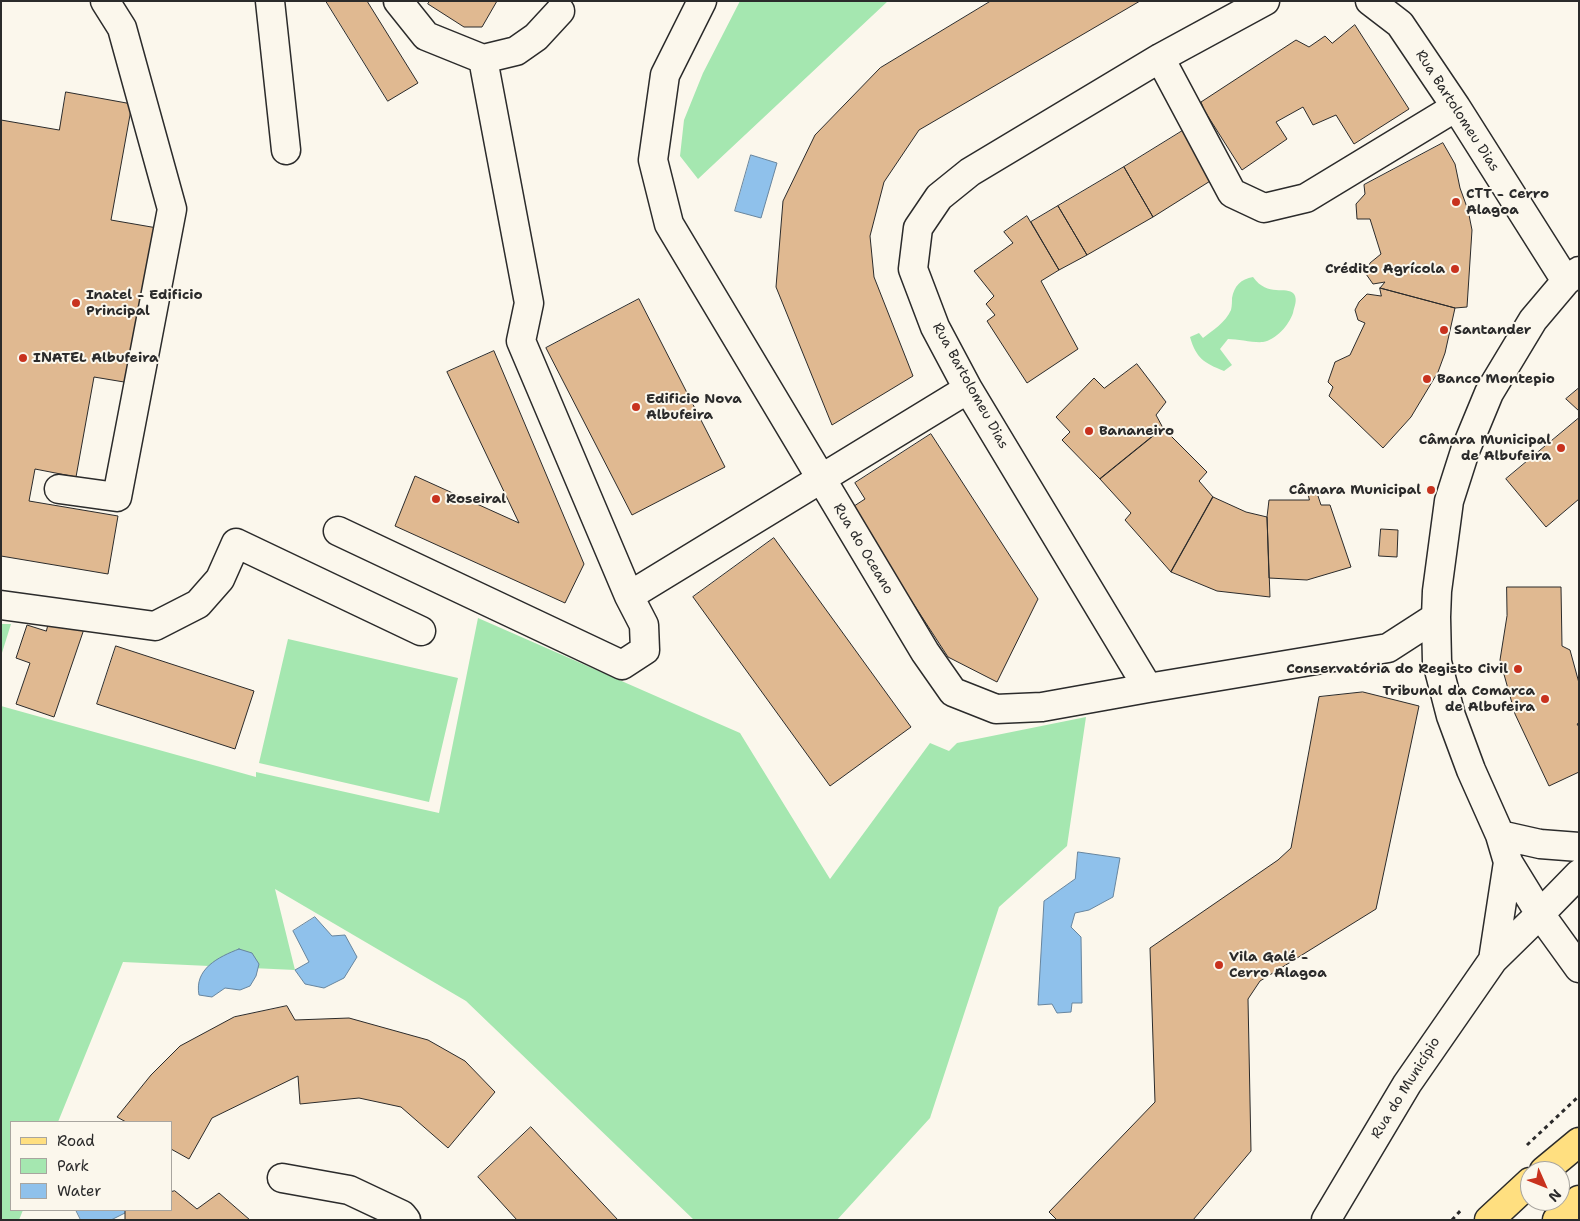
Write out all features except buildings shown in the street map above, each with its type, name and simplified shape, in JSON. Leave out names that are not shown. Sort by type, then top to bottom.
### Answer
[{"type":"main road","points":[[1556,1161],[1579,1142]]},
{"type":"main road","points":[[1489,1220],[1520,1191]]},
{"type":"main road","points":[[1557,1220],[1579,1200]]},
{"type":"street","points":[[58,489],[117,497],[172,209],[122,28],[105,1]]},
{"type":"street","points":[[270,1],[286,150]]},
{"type":"street","points":[[398,1],[426,36],[483,59],[516,51],[536,37],[560,11]]},
{"type":"street","name":"Rua do Oceano","points":[[702,1],[665,76],[653,160],[669,224],[925,652],[953,692],[996,709],[1042,707],[1388,648]]},
{"type":"street","name":"Rua Bartolomeu Dias","points":[[1148,688],[968,389],[935,327],[914,269],[918,228],[939,197],[970,172],[1160,58],[1265,1]]},
{"type":"street","name":"Rua Bartolomeu Dias","points":[[1370,1],[1400,24],[1572,276]]},
{"type":"street","points":[[1160,58],[1232,193],[1264,208],[1306,198],[1456,107]]},
{"type":"street","points":[[338,531],[622,665],[645,650],[644,625],[629,596],[521,340],[529,303],[483,59]]},
{"type":"street","points":[[1572,276],[1533,320],[1489,393],[1465,451],[1449,501],[1437,591],[1436,617],[1437,662],[1451,716],[1471,770],[1500,835],[1508,862],[1540,914],[1579,968]]},
{"type":"street","points":[[629,596],[968,389]]},
{"type":"street","points":[[1,605],[155,626],[198,604],[220,579],[236,543],[421,631]]},
{"type":"street","points":[[1388,648],[1436,617]]},
{"type":"street","points":[[1388,648],[1437,662]]},
{"type":"street","points":[[1500,835],[1540,844],[1579,846]]},
{"type":"street","points":[[1493,960],[1508,862]]},
{"type":"street","name":"Rua do Município","points":[[1326,1220],[1407,1084],[1493,960],[1579,874]]},
{"type":"street","points":[[282,1178],[349,1190],[402,1215],[406,1220]]},
{"type":"green space","points":[[740,1],[888,1],[698,179],[680,156],[684,120],[703,73]]},
{"type":"green space","points":[[1253,277],[1265,287],[1286,290],[1294,294],[1296,301],[1293,313],[1281,331],[1268,341],[1228,339],[1220,349],[1232,365],[1224,371],[1206,362],[1198,355],[1190,337],[1199,333],[1203,338],[1222,322],[1231,310],[1232,298],[1236,287],[1242,281]]},
{"type":"green space","points":[[478,618],[740,733],[830,879],[930,743],[949,751],[957,743],[1086,717],[1067,846],[999,907],[930,1118],[837,1220],[694,1220],[466,1001],[275,889],[295,970],[123,962],[58,1121],[10,1121],[10,1211],[23,1211],[19,1220],[1,1220],[1,706],[256,777],[256,772],[439,813]]},
{"type":"green space","points":[[1,624],[11,624],[1,656]]},
{"type":"green space","points":[[288,639],[458,678],[429,802],[259,763]]},
{"type":"water","points":[[751,155],[777,163],[761,218],[735,211]]},
{"type":"water","points":[[1078,852],[1120,858],[1113,897],[1089,910],[1075,913],[1071,927],[1081,937],[1082,1003],[1072,1003],[1071,1012],[1057,1013],[1052,1004],[1038,1005],[1044,901],[1075,879]]},
{"type":"water","points":[[315,917],[332,936],[345,935],[357,957],[344,978],[324,988],[305,984],[295,970],[309,962],[293,931]]},
{"type":"water","points":[[239,949],[252,953],[259,964],[256,976],[250,986],[240,990],[225,988],[212,997],[199,995],[198,986],[200,978],[209,965]]},
{"type":"water","points":[[76,1211],[129,1211],[111,1220],[81,1220]]},
{"type":"place","name":"CTT - Cerro Alagoa","points":[[1456,202]]},
{"type":"place","name":"Crédito Agrícola","points":[[1455,269]]},
{"type":"place","name":"Inatel - Edificio Principal","points":[[76,303]]},
{"type":"place","name":"Santander","points":[[1444,330]]},
{"type":"place","name":"INATEL Albufeira","points":[[23,358]]},
{"type":"place","name":"Banco Montepio","points":[[1427,379]]},
{"type":"place","name":"Edificio Nova Albufeira","points":[[636,407]]},
{"type":"place","name":"Bananeiro","points":[[1089,431]]},
{"type":"place","name":"Câmara Municipal de Albufeira","points":[[1561,448]]},
{"type":"place","name":"Câmara Municipal","points":[[1431,490]]},
{"type":"place","name":"Roseiral","points":[[436,499]]},
{"type":"place","name":"Conservatória do Registo Civil","points":[[1518,669]]},
{"type":"place","name":"Tribunal da Comarca de Albufeira","points":[[1545,699]]},
{"type":"place","name":"Vila Galé - Cerro Alagoa","points":[[1219,965]]}]
